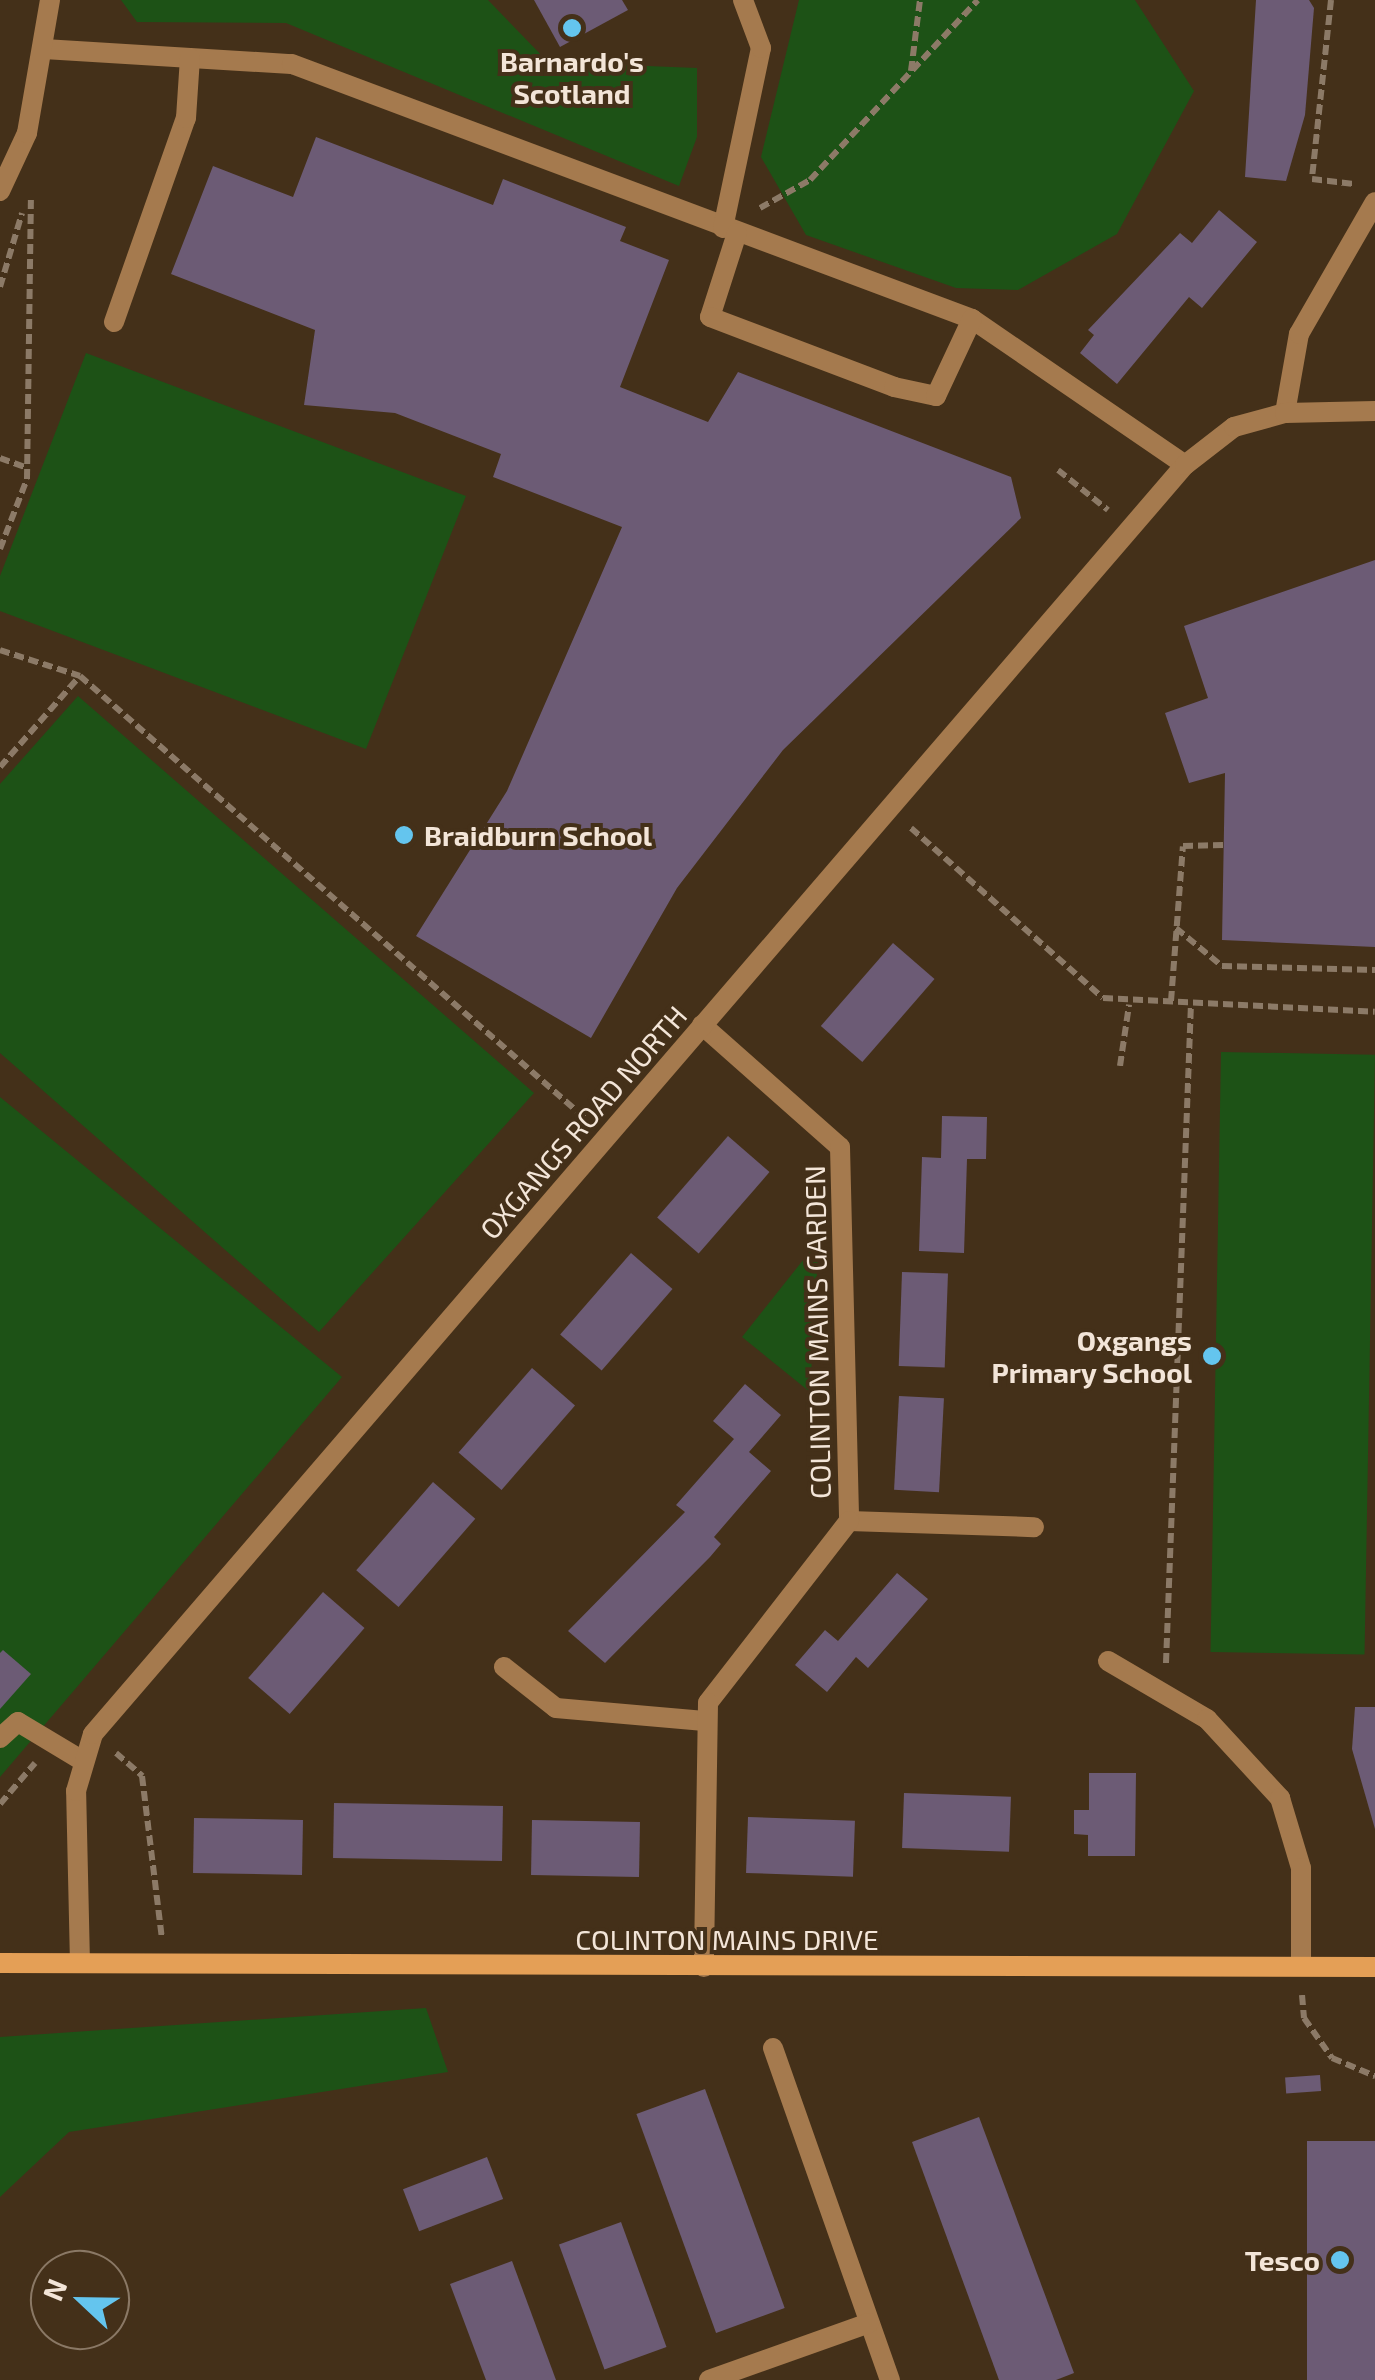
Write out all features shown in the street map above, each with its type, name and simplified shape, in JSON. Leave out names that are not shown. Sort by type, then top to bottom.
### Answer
[{"type":"street","points":[[0,191],[27,134],[50,0]]},
{"type":"street","points":[[742,0],[760,48],[730,231],[710,316],[894,387],[936,396],[972,319]]},
{"type":"street","points":[[44,48],[292,64],[972,319],[1185,465]]},
{"type":"street","points":[[114,322],[186,118],[190,58]]},
{"type":"street","points":[[1285,413],[1300,334],[1370,193]]},
{"type":"street","name":"OXGANGS ROAD NORTH","points":[[82,1760],[93,1734],[1185,465],[1234,427],[1285,413],[1375,411]]},
{"type":"street","name":"COLINTON MAINS GARDEN","points":[[702,1026],[840,1146],[849,1521],[708,1703],[704,1721],[704,1967]]},
{"type":"street","name":"COLINTON MAINS GARDEN","points":[[849,1521],[1034,1526]]},
{"type":"street","points":[[1108,1661],[1165,1690],[1248,1757],[1280,1798],[1301,1868],[1301,1966]]},
{"type":"street","points":[[504,1667],[556,1708],[704,1721]]},
{"type":"street","points":[[0,1738],[18,1722],[82,1760],[80,1963],[0,1963]]},
{"type":"street","name":"COLINTON MAINS DRIVE","points":[[80,1963],[1375,1967]]},
{"type":"street","points":[[774,2048],[890,2380]]},
{"type":"street","points":[[709,2380],[869,2323]]},
{"type":"path","points":[[911,72],[920,0]]},
{"type":"path","points":[[730,231],[810,180],[978,0]]},
{"type":"path","points":[[1331,0],[1312,179],[1370,193]]},
{"type":"path","points":[[0,549],[27,468],[31,183]]},
{"type":"path","points":[[0,458],[27,468]]},
{"type":"path","points":[[1058,470],[1132,530]]},
{"type":"path","points":[[0,650],[80,676],[606,1137]]},
{"type":"path","points":[[0,767],[80,676]]},
{"type":"path","points":[[887,808],[1103,998],[1129,1005],[1171,1001],[1375,1012]]},
{"type":"path","points":[[1171,1001],[1183,846],[1223,845]]},
{"type":"path","points":[[1176,928],[1222,966],[1375,970]]},
{"type":"path","points":[[1165,1690],[1191,1004]]},
{"type":"path","points":[[1120,1066],[1129,1005]]},
{"type":"path","points":[[1301,1966],[1304,2018],[1332,2058],[1375,2076]]},
{"type":"green space","points":[[121,0],[488,0],[548,62],[697,68],[697,137],[679,186],[286,23],[137,22]]},
{"type":"green space","points":[[799,0],[1135,0],[1194,91],[1117,234],[1018,290],[956,288],[806,235],[761,157]]},
{"type":"green space","points":[[86,353],[466,496],[366,749],[0,611],[0,576]]},
{"type":"green space","points":[[78,696],[534,1093],[319,1332],[0,1053],[0,784]]},
{"type":"green space","points":[[1221,1052],[1375,1055],[1365,1655],[1211,1652]]},
{"type":"green space","points":[[0,1097],[342,1377],[0,1777]]},
{"type":"green space","points":[[819,1240],[810,1392],[742,1337]]},
{"type":"green space","points":[[426,2008],[448,2072],[69,2132],[0,2197],[0,2037]]},
{"type":"building","name":"Barnardo's Scotland","points":[[534,0],[622,0],[628,10],[560,47]]},
{"type":"building","points":[[1256,0],[1309,0],[1314,8],[1305,115],[1286,181],[1245,177]]},
{"type":"building","points":[[316,137],[493,205],[503,179],[626,227],[620,241],[669,260],[620,387],[708,422],[738,372],[1011,477],[1021,518],[783,750],[677,888],[591,1038],[416,936],[507,791],[622,527],[493,477],[501,454],[395,413],[304,405],[315,330],[171,274],[213,166],[293,197]]},
{"type":"building","points":[[1219,210],[1257,242],[1202,308],[1189,297],[1117,384],[1080,353],[1094,335],[1088,330],[1180,233],[1192,243]]},
{"type":"building","points":[[1375,560],[1375,947],[1222,940],[1225,773],[1189,783],[1165,713],[1208,698],[1184,626]]},
{"type":"building","points":[[893,943],[935,979],[862,1062],[821,1026]]},
{"type":"building","points":[[942,1116],[987,1117],[986,1159],[967,1159],[964,1253],[919,1251],[922,1157],[941,1158]]},
{"type":"building","points":[[728,1136],[770,1172],[699,1254],[657,1218]]},
{"type":"building","points":[[631,1253],[673,1289],[602,1371],[560,1335]]},
{"type":"building","points":[[902,1272],[948,1274],[945,1368],[899,1366]]},
{"type":"building","points":[[532,1368],[575,1405],[502,1490],[459,1453]]},
{"type":"building","points":[[745,1384],[781,1415],[749,1452],[771,1471],[714,1537],[721,1544],[710,1557],[605,1663],[568,1631],[685,1512],[676,1505],[734,1439],[713,1421]]},
{"type":"building","points":[[899,1396],[944,1398],[939,1492],[894,1490]]},
{"type":"building","points":[[433,1482],[475,1519],[399,1607],[356,1570]]},
{"type":"building","points":[[897,1573],[928,1599],[868,1668],[856,1657],[827,1692],[795,1665],[825,1630],[838,1641]]},
{"type":"building","points":[[323,1592],[365,1628],[290,1714],[248,1678]]},
{"type":"building","points":[[3,1650],[31,1674],[0,1709],[0,1653]]},
{"type":"building","points":[[1355,1707],[1375,1707],[1375,1829],[1352,1749]]},
{"type":"building","points":[[1089,1773],[1136,1773],[1135,1856],[1088,1856],[1088,1835],[1074,1834],[1074,1810],[1089,1810]]},
{"type":"building","points":[[904,1793],[1011,1797],[1009,1852],[902,1848]]},
{"type":"building","points":[[334,1803],[503,1806],[502,1861],[333,1858]]},
{"type":"building","points":[[748,1817],[855,1821],[853,1877],[746,1873]]},
{"type":"building","points":[[194,1818],[303,1820],[302,1875],[193,1873]]},
{"type":"building","points":[[532,1820],[640,1822],[639,1877],[531,1875]]},
{"type":"building","points":[[1320,2075],[1321,2091],[1286,2093],[1285,2077]]},
{"type":"building","points":[[705,2089],[785,2308],[716,2333],[636,2114]]},
{"type":"building","points":[[979,2117],[1074,2373],[1056,2380],[999,2380],[912,2142]]},
{"type":"building","name":"Tesco","points":[[1307,2141],[1375,2141],[1375,2380],[1307,2380]]},
{"type":"building","points":[[487,2157],[503,2199],[419,2231],[403,2189]]},
{"type":"building","points":[[621,2222],[666,2347],[604,2370],[559,2245]]},
{"type":"building","points":[[512,2261],[556,2380],[486,2380],[450,2284]]},
{"type":"place","name":"Barnardo's Scotland","points":[[572,28]]},
{"type":"place","name":"Braidburn School","points":[[404,835]]},
{"type":"place","name":"Oxgangs Primary School","points":[[1212,1356]]},
{"type":"place","name":"Tesco","points":[[1340,2260]]}]
